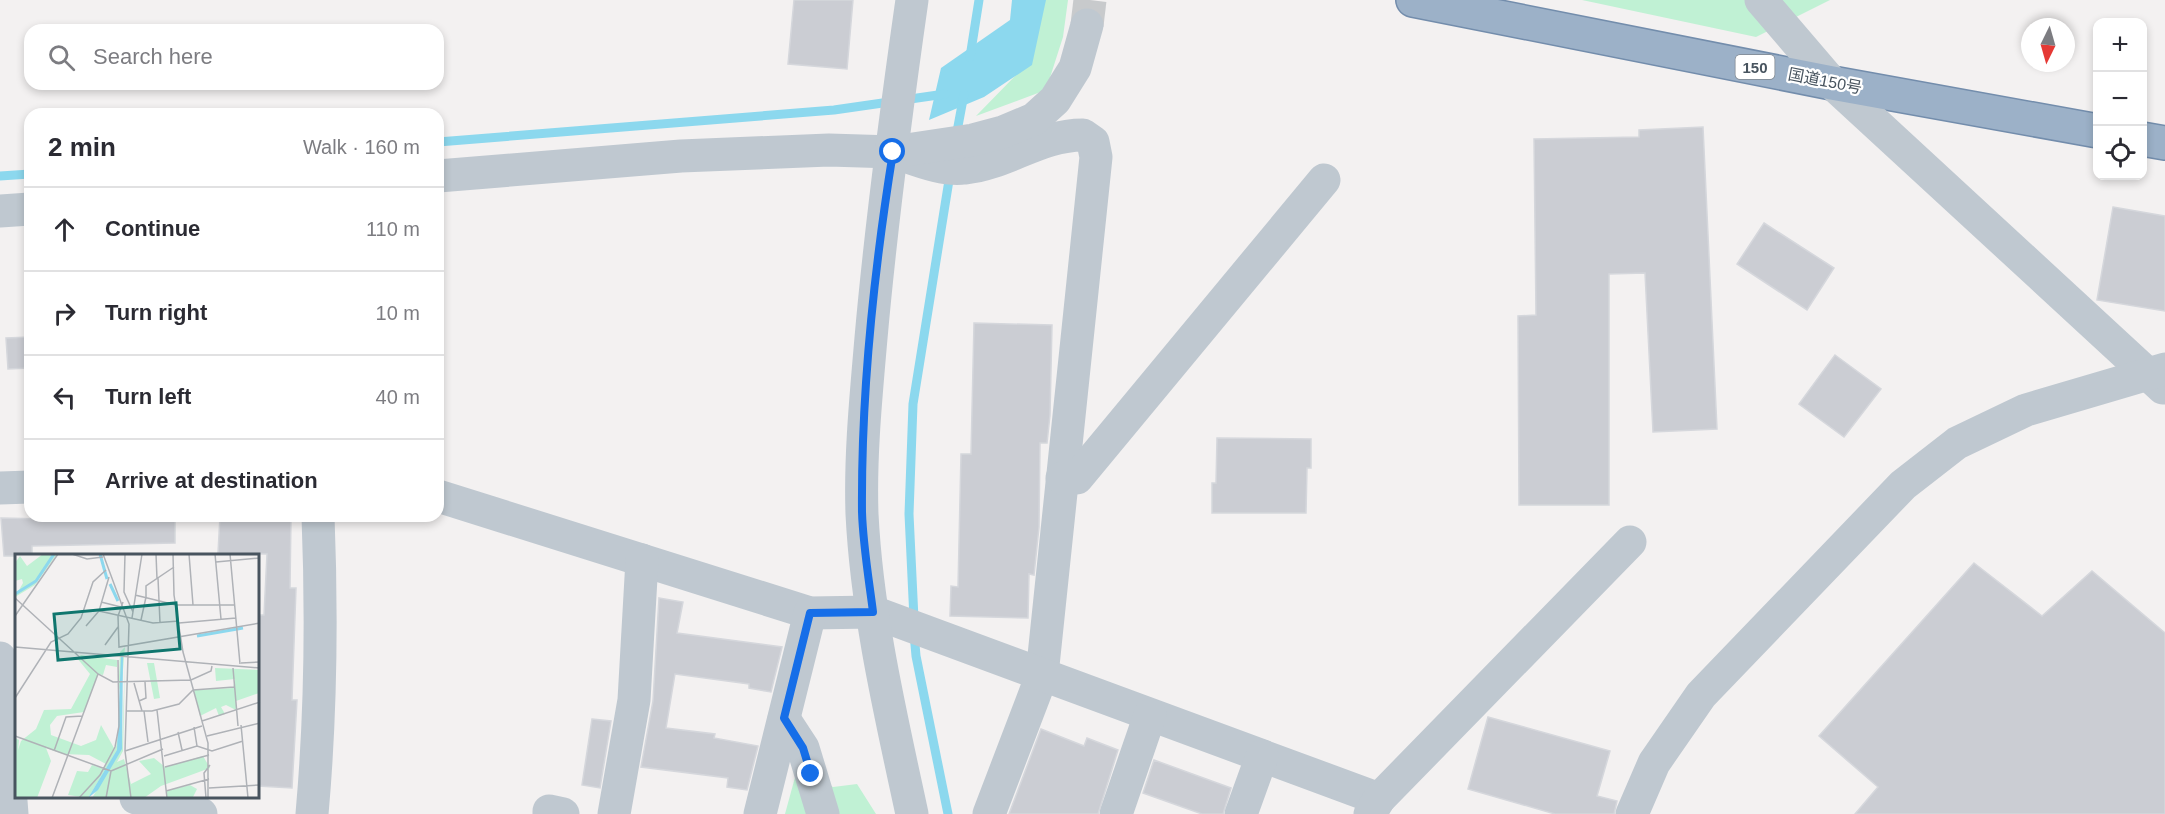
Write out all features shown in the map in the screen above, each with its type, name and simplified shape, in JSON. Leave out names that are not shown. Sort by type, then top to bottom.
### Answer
[{"type":"highway","name":"国道150号","points":[[1413,0],[1832,83],[2093,130]]},
{"type":"highway","points":[[2147,140],[2165,143]]},
{"type":"street","points":[[912,0],[875,285],[864,420],[862,515],[873,612],[889,709],[912,814]]},
{"type":"street","points":[[1761,0],[1832,83],[2160,378]]},
{"type":"street","points":[[444,176],[681,156],[829,150],[973,140],[1003,132],[1034,119],[1055,100],[1075,68],[1087,25]]},
{"type":"street","points":[[894,144],[938,166],[963,169],[1068,135],[1083,135],[1093,142],[1096,157],[1042,675],[989,814]]},
{"type":"street","points":[[1062,478],[1077,478],[1324,180]]},
{"type":"street","points":[[0,211],[24,209]]},
{"type":"street","points":[[1632,814],[1654,764],[1701,695],[1903,485],[1957,443],[2026,410],[2160,378]]},
{"type":"street","points":[[0,488],[24,487]]},
{"type":"street","points":[[444,498],[810,613],[873,612],[1262,756],[1375,807],[1630,542]]},
{"type":"street","points":[[312,814],[320,717],[322,628],[318,522]]},
{"type":"street","points":[[614,814],[634,700],[642,560]]},
{"type":"street","points":[[760,814],[810,613]]},
{"type":"street","points":[[0,658],[9,786]]},
{"type":"street","points":[[1116,814],[1150,715]]},
{"type":"street","points":[[784,718],[803,748],[823,814]]},
{"type":"street","points":[[1240,814],[1262,756]]},
{"type":"street","points":[[141,799],[191,809],[201,814]]},
{"type":"street","points":[[549,814],[549,811],[563,814]]},
{"type":"green space","points":[[1027,0],[1068,0],[1063,37],[1046,90],[976,116],[1015,76]]},
{"type":"green space","points":[[1582,0],[1830,0],[1756,37]]},
{"type":"green space","points":[[803,748],[811,774],[833,787],[857,784],[876,814],[785,814]]},
{"type":"water","points":[[1012,0],[1046,0],[1032,65],[984,97],[929,120],[941,68],[1010,20]]},
{"type":"building","points":[[794,0],[853,0],[847,69],[788,64]]},
{"type":"building","points":[[1703,127],[1717,429],[1653,432],[1645,273],[1609,274],[1609,505],[1519,505],[1518,316],[1536,315],[1534,139],[1639,137],[1639,130]]},
{"type":"building","points":[[2113,207],[2165,216],[2165,311],[2097,300]]},
{"type":"building","points":[[1764,223],[1834,268],[1807,310],[1737,264]]},
{"type":"building","points":[[974,323],[1052,325],[1050,415],[1047,443],[1040,443],[1039,527],[1034,575],[1029,574],[1028,618],[950,616],[951,586],[958,587],[961,454],[971,454]]},
{"type":"building","points":[[24,337],[24,368],[8,369],[6,338]]},
{"type":"building","points":[[1835,355],[1881,389],[1844,437],[1799,404]]},
{"type":"building","points":[[1217,438],[1311,439],[1311,468],[1307,468],[1306,513],[1212,513],[1212,483],[1216,483]]},
{"type":"building","points":[[1,518],[24,519],[24,522],[175,522],[175,543],[32,546],[32,554],[4,556]]},
{"type":"building","points":[[220,522],[291,522],[290,588],[296,588],[292,700],[297,700],[292,788],[260,786],[260,615],[264,615],[267,554],[218,553]]},
{"type":"building","points":[[1974,563],[2042,616],[2092,571],[2165,633],[2165,814],[1855,814],[1878,787],[1819,736]]},
{"type":"building","points":[[659,598],[683,602],[677,633],[782,647],[771,692],[749,688],[749,684],[675,674],[666,728],[715,734],[714,738],[758,746],[747,790],[727,787],[728,778],[641,767],[653,701]]},
{"type":"building","points":[[1488,717],[1610,751],[1597,796],[1617,801],[1614,814],[1555,814],[1468,789]]},
{"type":"building","points":[[592,719],[611,721],[600,788],[582,785]]},
{"type":"building","points":[[1041,729],[1084,746],[1087,738],[1118,750],[1098,814],[1009,814]]},
{"type":"building","points":[[1154,760],[1231,788],[1223,814],[1202,814],[1143,793]]},
{"type":"waterway","points":[[970,57],[979,0]]},
{"type":"waterway","points":[[444,142],[834,110],[945,94]]},
{"type":"waterway","points":[[956,137],[964,94]]},
{"type":"waterway","points":[[0,176],[24,174]]},
{"type":"waterway","points":[[914,619],[909,514],[913,404],[950,174]]},
{"type":"waterway","points":[[914,633],[916,656],[948,814]]},
{"type":"tunnel","points":[[1087,25],[1090,0]]},
{"type":"route","points":[[811,774],[803,748],[784,718],[810,613],[873,612],[862,515],[864,420],[875,285],[893,152]]}]
